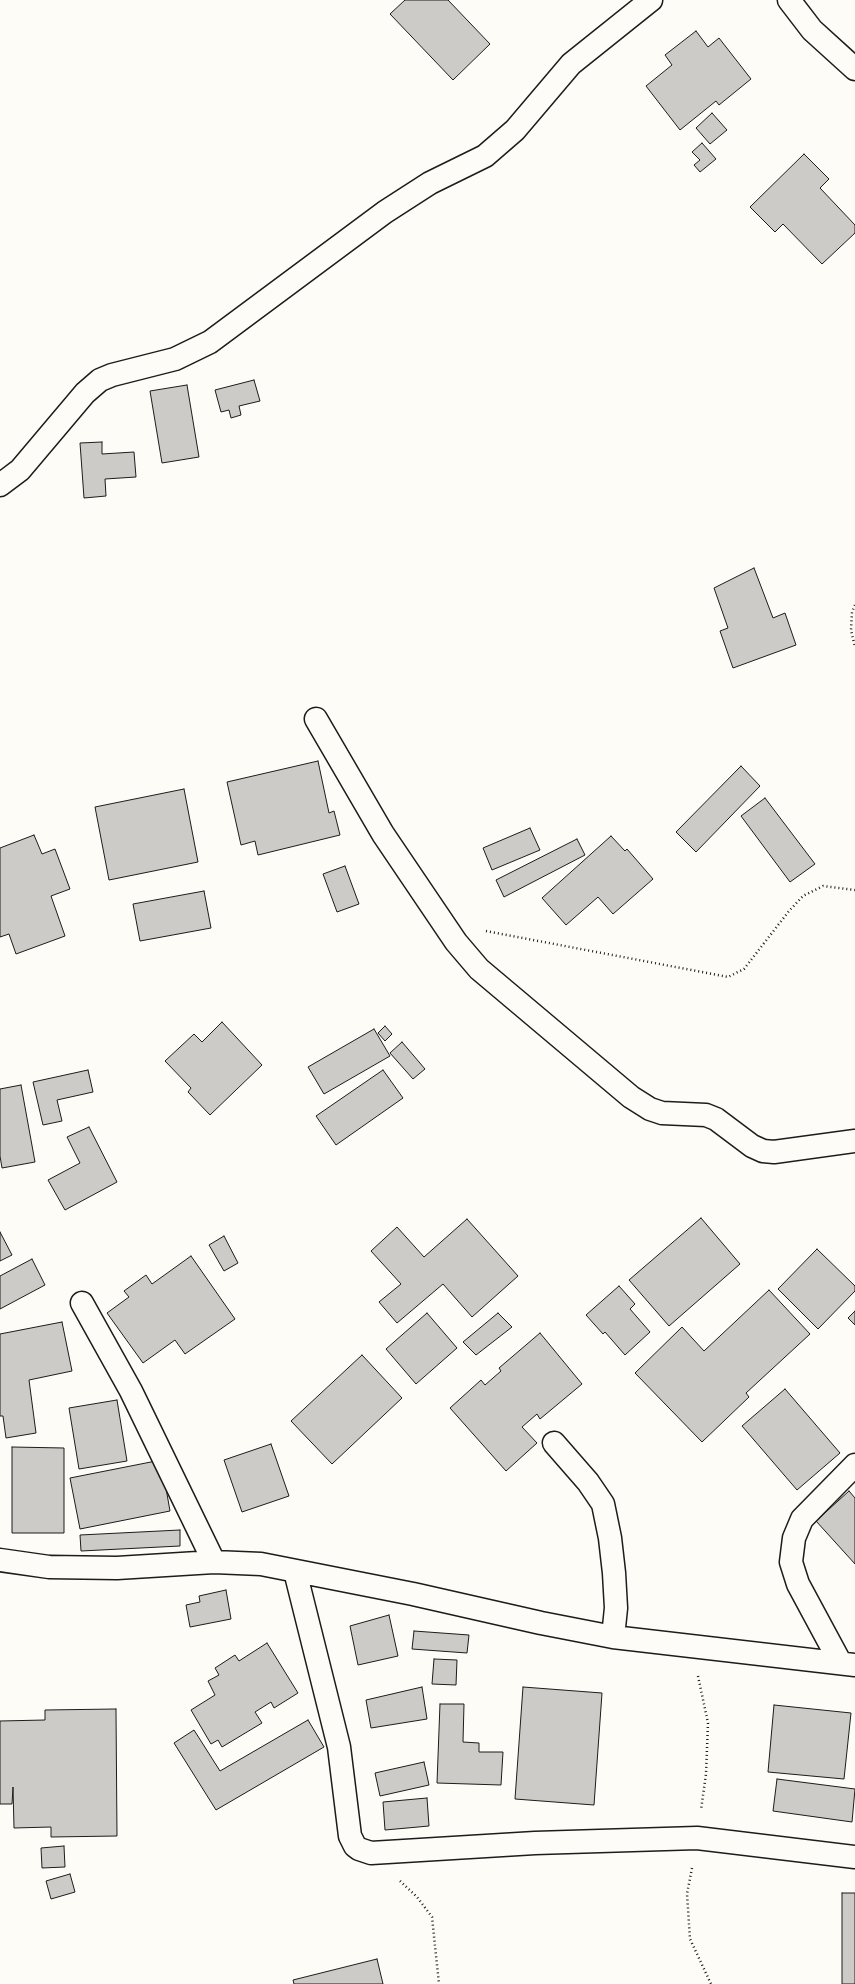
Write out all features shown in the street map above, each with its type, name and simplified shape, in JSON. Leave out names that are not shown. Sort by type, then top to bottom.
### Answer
[{"type":"street","points":[[0,485],[20,470],[85,394],[100,380],[112,375],[175,359],[210,342],[385,212],[430,183],[485,156],[515,130],[571,64],[651,0]]},
{"type":"street","points":[[789,0],[812,30],[855,69]]},
{"type":"street","points":[[316,719],[383,834],[456,942],[479,969],[631,1097],[650,1109],[662,1113],[706,1115],[716,1119],[752,1146],[763,1151],[774,1152],[855,1141]]},
{"type":"street","points":[[82,1303],[131,1391],[214,1562]]},
{"type":"street","points":[[554,1443],[588,1482],[603,1504],[610,1538],[614,1573],[616,1608],[614,1637]]},
{"type":"street","points":[[848,1663],[798,1584],[791,1562],[794,1538],[802,1519],[855,1466]]},
{"type":"street","points":[[0,1560],[49,1566],[117,1568],[214,1562],[261,1564],[614,1637],[848,1663]]},
{"type":"street","points":[[295,1571],[339,1747],[350,1836],[355,1846],[371,1852],[535,1842],[697,1838],[855,1857]]},
{"type":"path","points":[[855,605],[852,612],[851,630],[855,647]]},
{"type":"path","points":[[442,922],[728,977],[744,969],[789,911],[803,896],[824,886],[855,890]]},
{"type":"path","points":[[365,1851],[418,1897],[432,1917],[439,1984]]},
{"type":"building","points":[[405,0],[448,0],[490,44],[453,80],[390,14]]},
{"type":"building","points":[[696,31],[708,47],[719,38],[751,79],[719,105],[716,101],[680,130],[646,86],[672,65],[665,55]]},
{"type":"building","points":[[712,113],[727,130],[710,144],[696,128]]},
{"type":"building","points":[[702,143],[716,159],[700,172],[694,165],[700,160],[692,152]]},
{"type":"building","points":[[804,154],[829,179],[820,188],[855,225],[855,233],[822,264],[783,224],[775,232],[750,207]]},
{"type":"building","points":[[254,380],[260,401],[239,406],[241,415],[231,418],[229,410],[221,412],[215,390]]},
{"type":"building","points":[[187,385],[199,457],[162,463],[150,391]]},
{"type":"building","points":[[102,442],[102,454],[134,452],[136,477],[105,479],[106,496],[84,498],[80,443]]},
{"type":"building","points":[[754,568],[773,618],[785,613],[796,645],[733,668],[720,631],[728,628],[714,588]]},
{"type":"building","points":[[318,761],[329,813],[334,811],[340,835],[258,855],[255,841],[241,845],[227,782]]},
{"type":"building","points":[[741,766],[760,786],[696,852],[676,832]]},
{"type":"building","points":[[184,789],[198,862],[109,880],[95,807]]},
{"type":"building","points":[[765,798],[815,864],[790,882],[741,816]]},
{"type":"building","points":[[530,828],[540,850],[492,870],[483,848]]},
{"type":"building","points":[[34,835],[42,854],[55,849],[70,889],[51,896],[65,936],[16,954],[9,934],[0,937],[0,848]]},
{"type":"building","points":[[611,836],[625,851],[627,849],[653,879],[613,914],[598,897],[566,925],[542,898]]},
{"type":"building","points":[[577,839],[585,855],[504,897],[496,880]]},
{"type":"building","points":[[345,866],[359,904],[337,912],[323,874]]},
{"type":"building","points":[[204,891],[211,928],[140,941],[133,904]]},
{"type":"building","points":[[222,1022],[262,1065],[210,1115],[188,1092],[191,1088],[165,1061],[194,1034],[202,1042]]},
{"type":"building","points":[[385,1026],[392,1034],[385,1041],[378,1033]]},
{"type":"building","points":[[374,1029],[390,1056],[324,1094],[308,1067]]},
{"type":"building","points":[[402,1042],[425,1069],[413,1079],[390,1053]]},
{"type":"building","points":[[88,1070],[93,1092],[57,1100],[62,1121],[43,1125],[33,1082]]},
{"type":"building","points":[[383,1070],[403,1098],[336,1145],[316,1116]]},
{"type":"building","points":[[21,1085],[35,1162],[2,1168],[0,1156],[0,1089]]},
{"type":"building","points":[[89,1127],[117,1182],[65,1210],[48,1180],[80,1163],[67,1137]]},
{"type":"building","points":[[701,1218],[740,1264],[669,1326],[629,1280]]},
{"type":"building","points":[[467,1219],[518,1276],[472,1317],[443,1284],[397,1323],[379,1302],[401,1284],[371,1251],[397,1227],[424,1257]]},
{"type":"building","points":[[0,1232],[12,1255],[0,1261]]},
{"type":"building","points":[[224,1236],[238,1263],[224,1271],[209,1245]]},
{"type":"building","points":[[817,1249],[855,1286],[855,1291],[818,1329],[778,1289]]},
{"type":"building","points":[[191,1256],[235,1319],[185,1354],[175,1340],[143,1363],[107,1313],[129,1297],[124,1291],[146,1275],[152,1284]]},
{"type":"building","points":[[32,1259],[45,1285],[0,1309],[0,1276]]},
{"type":"building","points":[[619,1286],[635,1304],[630,1309],[650,1332],[625,1355],[605,1332],[603,1334],[586,1315]]},
{"type":"building","points":[[769,1290],[810,1334],[746,1393],[749,1397],[702,1442],[635,1373],[682,1327],[704,1351]]},
{"type":"building","points":[[855,1311],[855,1325],[848,1318]]},
{"type":"building","points":[[427,1313],[457,1348],[416,1384],[386,1349]]},
{"type":"building","points":[[498,1313],[512,1327],[476,1355],[463,1342]]},
{"type":"building","points":[[62,1322],[72,1371],[29,1380],[36,1433],[6,1438],[3,1416],[0,1416],[0,1334]]},
{"type":"building","points":[[540,1333],[582,1384],[540,1419],[537,1414],[522,1427],[537,1443],[506,1471],[450,1408],[481,1380],[485,1385],[501,1371],[499,1368]]},
{"type":"building","points":[[362,1355],[402,1398],[332,1464],[291,1421]]},
{"type":"building","points":[[785,1389],[840,1453],[797,1490],[742,1426]]},
{"type":"building","points":[[117,1400],[127,1461],[79,1469],[69,1408]]},
{"type":"building","points":[[271,1444],[289,1496],[242,1512],[224,1460]]},
{"type":"building","points":[[12,1447],[64,1448],[64,1533],[12,1533]]},
{"type":"building","points":[[161,1460],[170,1511],[80,1529],[70,1478]]},
{"type":"building","points":[[849,1491],[855,1498],[855,1564],[816,1521]]},
{"type":"building","points":[[180,1530],[180,1546],[81,1551],[80,1535]]},
{"type":"building","points":[[226,1590],[231,1619],[190,1627],[186,1605],[200,1602],[199,1596]]},
{"type":"building","points":[[389,1615],[398,1656],[358,1665],[350,1626]]},
{"type":"building","points":[[414,1631],[469,1635],[467,1653],[412,1649]]},
{"type":"building","points":[[267,1643],[298,1693],[274,1708],[271,1702],[255,1712],[262,1723],[222,1747],[218,1740],[211,1744],[191,1710],[215,1695],[208,1681],[219,1675],[215,1668],[235,1655],[239,1661]]},
{"type":"building","points":[[434,1659],[457,1660],[456,1685],[432,1684]]},
{"type":"building","points":[[422,1687],[427,1719],[371,1728],[366,1700]]},
{"type":"building","points":[[523,1687],[602,1693],[594,1805],[515,1799]]},
{"type":"building","points":[[440,1704],[464,1704],[463,1742],[479,1743],[479,1752],[503,1752],[501,1785],[437,1783]]},
{"type":"building","points":[[774,1705],[851,1713],[844,1779],[768,1772]]},
{"type":"building","points":[[116,1709],[117,1836],[51,1837],[51,1827],[14,1828],[13,1787],[12,1804],[0,1804],[0,1721],[45,1720],[45,1710]]},
{"type":"building","points":[[308,1720],[324,1747],[216,1810],[174,1743],[194,1730],[220,1771]]},
{"type":"building","points":[[424,1762],[429,1785],[380,1796],[375,1773]]},
{"type":"building","points":[[777,1779],[855,1789],[852,1822],[773,1811]]},
{"type":"building","points":[[427,1798],[429,1826],[385,1830],[383,1802]]},
{"type":"building","points":[[64,1846],[65,1867],[42,1868],[41,1848]]},
{"type":"building","points":[[70,1874],[75,1892],[51,1899],[46,1881]]},
{"type":"building","points":[[842,1893],[855,1893],[855,1984],[842,1984]]},
{"type":"building","points":[[377,1959],[383,1984],[294,1984],[293,1980]]}]
